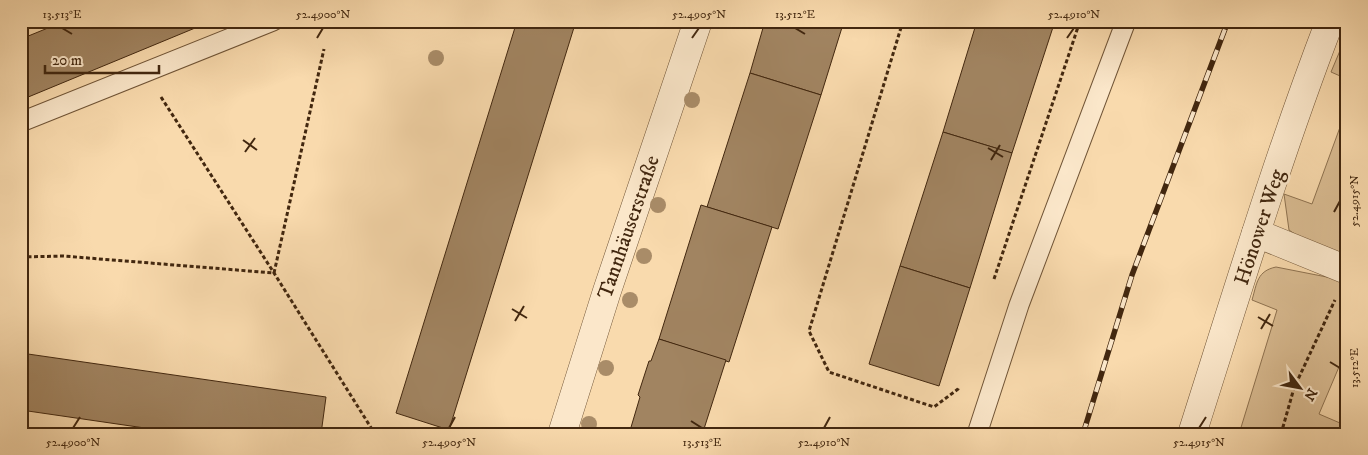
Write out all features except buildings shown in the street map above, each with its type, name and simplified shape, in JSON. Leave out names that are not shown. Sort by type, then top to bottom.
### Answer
[{"type":"street","name":"Tannhäuserstraße","points":[[562,434],[606,291],[698,21]]},
{"type":"street","name":"Hönower Weg","points":[[1192,434],[1256,234],[1330,21]]},
{"type":"street","points":[[1256,234],[1343,282]]},
{"type":"lane","points":[[21,122],[273,21]]},
{"type":"lane","points":[[978,434],[1019,305],[1126,21]]},
{"type":"path","points":[[903,21],[809,331],[830,372],[934,407],[958,389],[961,380]]},
{"type":"path","points":[[992,285],[1080,21]]},
{"type":"path","points":[[274,273],[324,49]]},
{"type":"path","points":[[146,73],[375,434]]},
{"type":"path","points":[[21,257],[62,256],[274,273]]},
{"type":"path","points":[[1281,434],[1294,388],[1343,282]]},
{"type":"shaded area","points":[[1347,34],[1347,79],[1331,72]]},
{"type":"shaded area","points":[[1347,108],[1347,255],[1299,237],[1289,230],[1284,194],[1312,204]]},
{"type":"shaded area","points":[[1276,267],[1342,280],[1347,286],[1347,348],[1319,414],[1347,426],[1347,434],[1239,434],[1277,310],[1252,300],[1261,275],[1265,271]]},
{"type":"railway","points":[[1083,434],[1132,275],[1228,21]]}]
